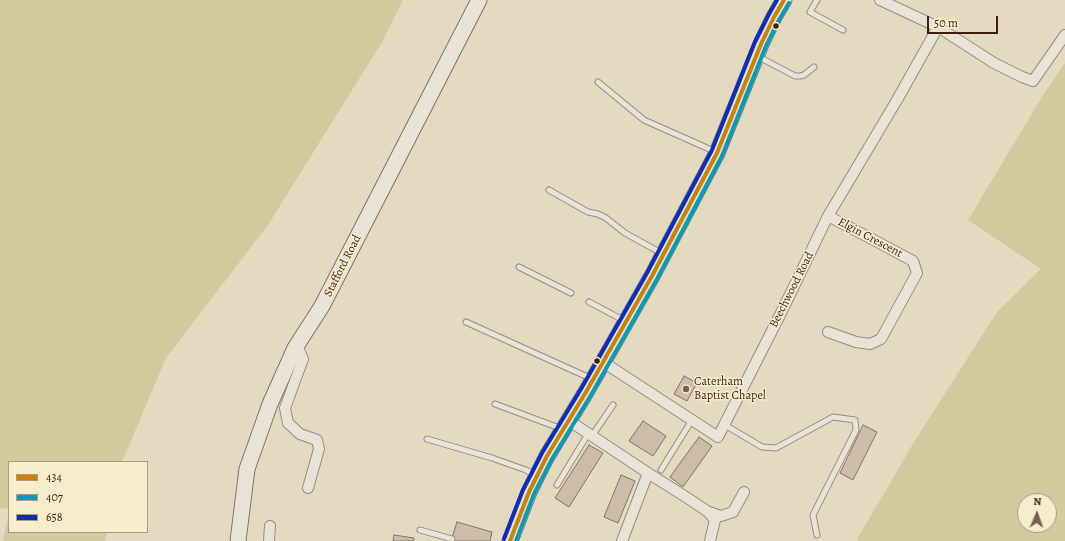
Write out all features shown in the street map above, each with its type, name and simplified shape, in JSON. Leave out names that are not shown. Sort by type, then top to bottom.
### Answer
[{"type":"main road","name":"Stafford Road","points":[[238,541],[247,469],[270,404],[295,348],[322,306],[479,0]]},
{"type":"main road","points":[[510,541],[529,492],[547,456],[626,322],[664,254],[717,153],[756,55],[784,0]]},
{"type":"street","points":[[880,0],[938,27],[994,63],[1033,81],[1065,35]]},
{"type":"street","name":"Beechwood Road","points":[[603,362],[718,437],[828,216],[898,100],[938,27]]},
{"type":"street","name":"Elgin Crescent","points":[[828,216],[913,261],[916,273],[881,339],[870,344],[856,342],[828,332]]},
{"type":"street","points":[[295,348],[300,352],[303,359],[285,408],[288,423],[300,434],[316,440],[319,449],[308,488]]},
{"type":"street","points":[[566,425],[590,435],[707,512],[715,520],[710,541]]},
{"type":"street","points":[[622,541],[648,473]]},
{"type":"street","points":[[707,512],[721,516],[733,512],[744,492]]},
{"type":"street","points":[[270,526],[270,541]]},
{"type":"lane","points":[[817,0],[810,12],[843,30]]},
{"type":"lane","points":[[756,55],[795,76],[804,75],[814,67]]},
{"type":"lane","points":[[598,82],[644,120],[717,153]]},
{"type":"lane","points":[[550,190],[588,212],[598,214],[606,218],[625,233],[664,254]]},
{"type":"lane","points":[[519,267],[571,293]]},
{"type":"lane","points":[[589,302],[626,322]]},
{"type":"lane","points":[[466,322],[593,379]]},
{"type":"lane","points":[[495,404],[566,425]]},
{"type":"lane","points":[[557,485],[590,435],[613,405]]},
{"type":"lane","points":[[725,425],[762,447],[776,448],[833,418],[855,420],[856,430],[813,515],[818,535]]},
{"type":"lane","points":[[661,470],[692,420]]},
{"type":"lane","points":[[427,440],[492,458],[526,470],[537,476]]},
{"type":"lane","points":[[420,530],[452,539]]},
{"type":"shaded area","points":[[0,0],[403,0],[382,42],[268,225],[166,358],[122,461],[8,461],[8,509],[0,508]]},
{"type":"shaded area","points":[[1065,63],[1065,541],[856,541],[914,442],[997,312],[1041,269],[968,220],[1045,92]]},
{"type":"shaded area","points":[[8,517],[8,533],[107,533],[105,541],[3,541]]},
{"type":"building","name":"Caterham Baptist Chapel","points":[[684,376],[697,383],[687,401],[674,394]]},
{"type":"building","points":[[643,421],[666,436],[653,456],[629,441]]},
{"type":"building","points":[[863,425],[877,432],[853,480],[840,473]]},
{"type":"building","points":[[699,437],[712,446],[683,487],[670,477]]},
{"type":"building","points":[[589,445],[603,453],[569,507],[555,498]]},
{"type":"building","points":[[621,475],[635,481],[618,523],[604,517]]},
{"type":"building","points":[[457,522],[492,532],[490,541],[451,541]]},
{"type":"building","points":[[394,535],[414,538],[414,541],[393,541]]},
{"type":"transit line","name":"658","points":[[504,539],[523,490],[542,453],[581,389],[647,273],[712,150],[755,42],[777,0]]},
{"type":"transit line","name":"434","points":[[510,541],[529,492],[547,456],[586,392],[652,276],[717,153],[761,44],[784,0]]},
{"type":"transit line","name":"407","points":[[516,541],[534,494],[552,459],[591,395],[657,279],[722,156],[766,46],[789,3]]},
{"type":"place","name":"Caterham Baptist Chapel","points":[[686,389]]}]
